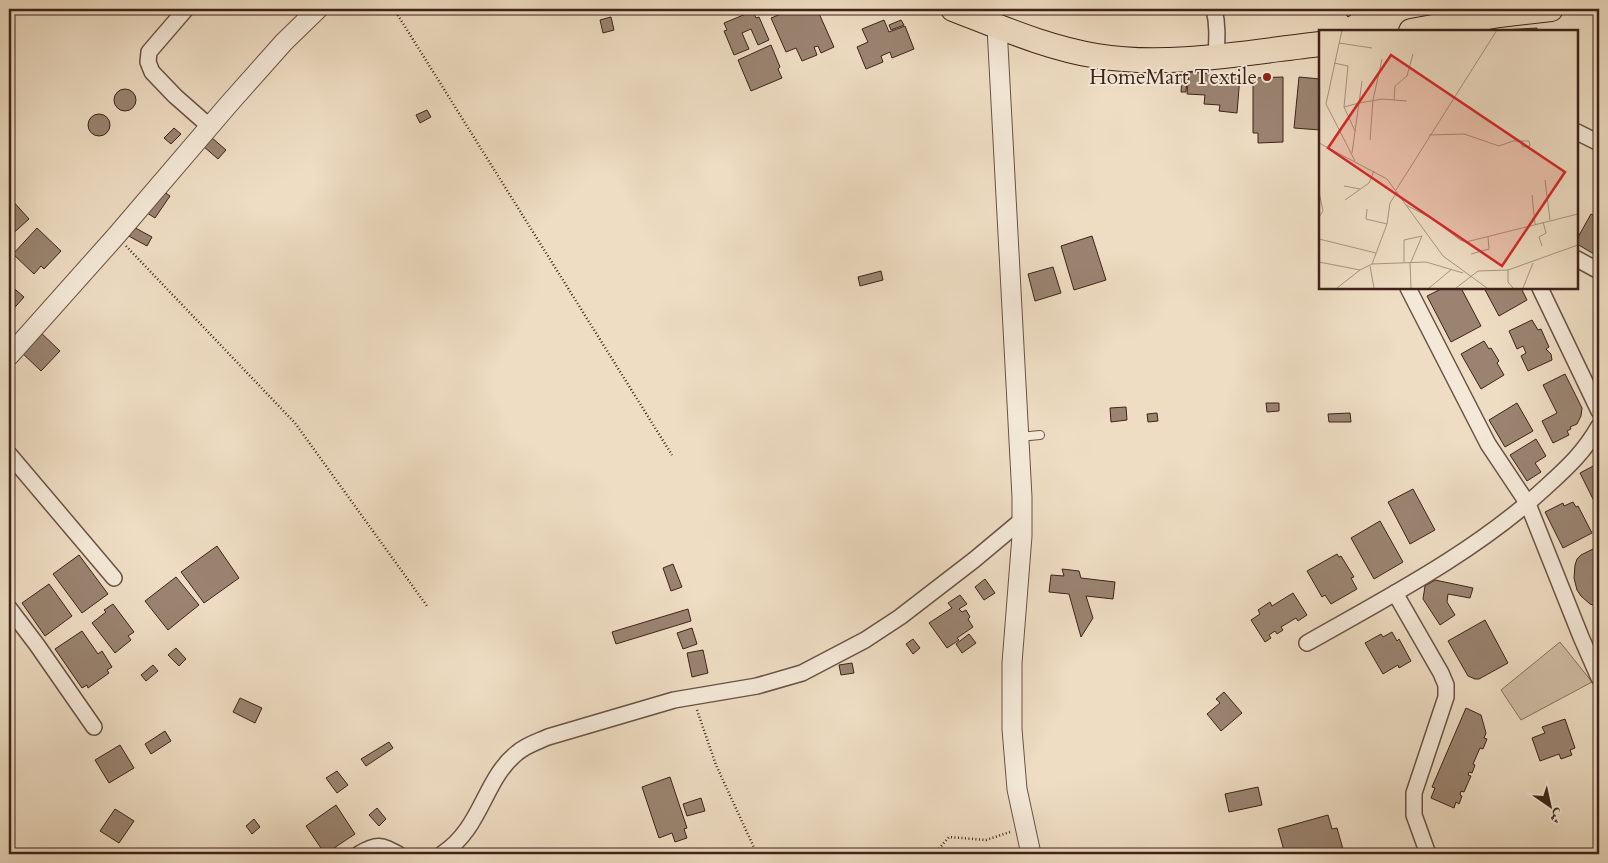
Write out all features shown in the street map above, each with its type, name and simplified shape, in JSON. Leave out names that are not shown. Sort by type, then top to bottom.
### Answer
[{"type":"main road","points":[[953,9],[988,19],[1067,50],[1097,56],[1134,60],[1216,56],[1319,44]]},
{"type":"main road","points":[[1416,30],[1499,15],[1551,9]]},
{"type":"street","points":[[186,9],[149,52],[148,62],[152,72],[175,96],[209,126]]},
{"type":"street","points":[[9,356],[116,236],[209,126],[284,42],[318,9]]},
{"type":"street","points":[[1214,9],[1218,33],[1216,56]]},
{"type":"street","points":[[988,19],[1019,437],[1022,518],[1012,663],[1012,729],[1015,776],[1031,854]]},
{"type":"street","points":[[1578,132],[1599,142]]},
{"type":"street","points":[[1578,260],[1599,271]]},
{"type":"street","points":[[1409,289],[1488,444],[1528,504],[1599,678]]},
{"type":"street","points":[[1540,289],[1599,411]]},
{"type":"street","points":[[1307,643],[1395,593],[1477,543],[1528,504],[1583,452],[1599,426]]},
{"type":"street","points":[[9,454],[114,578]]},
{"type":"street","points":[[442,854],[462,837],[473,823],[497,776],[516,754],[530,744],[674,700],[757,686],[802,673],[865,640],[900,617],[974,560],[1022,518]]},
{"type":"street","points":[[1395,593],[1446,685],[1446,697],[1414,793],[1414,815],[1428,854]]},
{"type":"street","points":[[9,608],[94,727]]},
{"type":"street","points":[[359,854],[369,848],[379,846],[398,854]]},
{"type":"lane","points":[[1019,437],[1040,435]]},
{"type":"path","points":[[394,9],[672,454]]},
{"type":"path","points":[[116,236],[294,423],[428,606]]},
{"type":"path","points":[[692,697],[716,764],[757,854]]},
{"type":"path","points":[[923,854],[936,852],[949,837],[986,840],[1026,827]]},
{"type":"shaded area","points":[[1560,642],[1592,682],[1521,720],[1501,690]]},
{"type":"building","points":[[793,9],[817,9],[834,47],[821,53],[818,46],[814,47],[817,55],[802,61],[796,48],[786,52],[771,18]]},
{"type":"building","points":[[1348,9],[1359,9],[1348,17],[1344,12]]},
{"type":"building","points":[[753,11],[756,18],[759,17],[769,40],[758,45],[751,29],[742,33],[749,49],[734,55],[724,31],[727,30],[724,23]]},
{"type":"building","points":[[611,17],[614,30],[603,33],[600,20]]},
{"type":"building","points":[[1599,17],[1599,51],[1598,51],[1594,18]]},
{"type":"building","points":[[884,20],[889,32],[905,26],[914,49],[892,58],[890,52],[881,56],[883,62],[866,69],[857,47],[868,42],[862,29]]},
{"type":"building","points":[[901,20],[904,25],[891,30],[889,25]]},
{"type":"building","points":[[1537,28],[1537,30],[1503,30]]},
{"type":"building","points":[[771,45],[780,67],[778,69],[782,78],[751,91],[738,60]]},
{"type":"building","points":[[1189,72],[1240,76],[1237,113],[1219,111],[1220,105],[1204,104],[1205,95],[1187,94]]},
{"type":"building","points":[[1283,77],[1283,142],[1258,143],[1258,133],[1253,133],[1253,78]]},
{"type":"building","points":[[1299,77],[1319,79],[1319,130],[1294,128]]},
{"type":"building","points":[[1182,78],[1187,79],[1186,92],[1181,92]]},
{"type":"building","points":[[125,89],[133,92],[136,100],[133,108],[125,111],[117,108],[114,100],[117,92]]},
{"type":"building","points":[[427,110],[431,117],[420,123],[416,115]]},
{"type":"building","points":[[99,114],[107,117],[110,125],[107,133],[99,136],[91,133],[88,125],[91,117]]},
{"type":"building","points":[[174,128],[181,134],[171,144],[164,138]]},
{"type":"building","points":[[211,137],[226,150],[218,159],[203,146]]},
{"type":"building","points":[[160,189],[170,196],[155,218],[144,211]]},
{"type":"building","points":[[11,199],[29,219],[9,237],[9,201]]},
{"type":"building","points":[[1591,214],[1599,218],[1599,257],[1578,245],[1578,237]]},
{"type":"building","points":[[130,225],[152,237],[147,246],[125,234]]},
{"type":"building","points":[[37,228],[61,251],[44,269],[41,266],[34,274],[13,254]]},
{"type":"building","points":[[1092,236],[1106,280],[1074,290],[1061,246]]},
{"type":"building","points":[[1053,267],[1061,293],[1035,301],[1028,274]]},
{"type":"building","points":[[881,271],[883,280],[860,286],[858,277]]},
{"type":"building","points":[[9,284],[24,297],[9,314]]},
{"type":"building","points":[[1441,289],[1462,289],[1481,326],[1451,342],[1427,296]]},
{"type":"building","points":[[1485,289],[1522,289],[1527,300],[1499,316]]},
{"type":"building","points":[[1532,320],[1538,330],[1541,329],[1549,347],[1546,349],[1551,354],[1552,360],[1528,371],[1521,356],[1526,353],[1523,346],[1517,349],[1509,331]]},
{"type":"building","points":[[38,330],[60,351],[41,371],[19,350]]},
{"type":"building","points":[[1484,341],[1499,361],[1497,363],[1504,375],[1481,389],[1461,354]]},
{"type":"building","points":[[1565,374],[1582,408],[1581,416],[1577,424],[1570,427],[1571,429],[1567,431],[1569,435],[1553,443],[1542,421],[1557,413],[1543,385]]},
{"type":"building","points":[[1266,403],[1279,403],[1279,411],[1267,412]]},
{"type":"building","points":[[1517,403],[1533,431],[1505,447],[1489,420]]},
{"type":"building","points":[[1126,407],[1127,420],[1111,422],[1110,408]]},
{"type":"building","points":[[1157,413],[1158,421],[1148,422],[1147,414]]},
{"type":"building","points":[[1350,413],[1351,422],[1329,422],[1328,414]]},
{"type":"building","points":[[1536,439],[1546,456],[1535,463],[1541,472],[1527,481],[1510,455]]},
{"type":"building","points":[[1599,463],[1599,511],[1580,473]]},
{"type":"building","points":[[1413,489],[1435,530],[1410,544],[1388,502]]},
{"type":"building","points":[[1573,502],[1576,507],[1578,506],[1592,533],[1563,548],[1545,512],[1563,503],[1564,506]]},
{"type":"building","points":[[1380,521],[1403,562],[1374,579],[1351,538]]},
{"type":"building","points":[[217,546],[239,578],[204,603],[181,572]]},
{"type":"building","points":[[1593,549],[1599,562],[1599,607],[1590,604],[1581,596],[1577,590],[1574,578],[1577,559]]},
{"type":"building","points":[[1337,554],[1339,557],[1341,556],[1354,577],[1351,578],[1357,589],[1331,604],[1325,595],[1322,597],[1307,571]]},
{"type":"building","points":[[79,555],[108,594],[82,613],[53,574]]},
{"type":"building","points":[[673,564],[682,587],[671,591],[663,568]]},
{"type":"building","points":[[1062,569],[1079,571],[1081,578],[1115,582],[1113,599],[1086,596],[1093,618],[1081,637],[1069,594],[1049,592],[1051,575],[1064,576]]},
{"type":"building","points":[[176,577],[199,605],[168,630],[145,601]]},
{"type":"building","points":[[985,579],[995,593],[984,600],[975,587]]},
{"type":"building","points":[[1435,580],[1473,588],[1470,598],[1448,594],[1447,602],[1455,615],[1440,625],[1423,599],[1425,586]]},
{"type":"building","points":[[49,584],[72,616],[45,636],[22,603]]},
{"type":"building","points":[[1293,593],[1307,615],[1298,621],[1296,618],[1281,627],[1283,630],[1277,634],[1275,631],[1269,635],[1271,638],[1265,642],[1251,620],[1260,614],[1258,610],[1270,602],[1272,606]]},
{"type":"building","points":[[960,595],[967,604],[959,609],[962,612],[966,610],[970,617],[968,619],[973,627],[947,648],[929,623],[952,608],[948,603]]},
{"type":"building","points":[[113,604],[134,632],[128,636],[131,640],[115,653],[92,623],[106,612],[104,610]]},
{"type":"building","points":[[688,609],[691,621],[616,644],[612,632]]},
{"type":"building","points":[[1485,620],[1508,663],[1479,679],[1475,679],[1468,676],[1448,641]]},
{"type":"building","points":[[692,628],[697,644],[683,649],[677,633]]},
{"type":"building","points":[[82,631],[98,654],[102,651],[112,667],[107,670],[109,673],[88,688],[87,685],[82,688],[55,649]]},
{"type":"building","points":[[1392,632],[1397,641],[1399,639],[1411,661],[1399,668],[1398,665],[1383,674],[1365,643],[1381,634],[1383,637]]},
{"type":"building","points":[[969,634],[976,643],[962,653],[956,644]]},
{"type":"building","points":[[913,639],[920,648],[913,654],[906,644]]},
{"type":"building","points":[[176,648],[186,659],[179,666],[168,655]]},
{"type":"building","points":[[703,650],[708,673],[692,677],[687,653]]},
{"type":"building","points":[[852,663],[854,673],[841,675],[839,665]]},
{"type":"building","points":[[153,665],[158,671],[146,681],[141,675]]},
{"type":"building","points":[[1224,692],[1242,713],[1221,731],[1207,714],[1220,703],[1216,699]]},
{"type":"building","points":[[240,698],[262,708],[255,723],[233,712]]},
{"type":"building","points":[[1466,708],[1481,715],[1486,733],[1484,738],[1487,739],[1483,749],[1480,748],[1473,764],[1475,765],[1472,773],[1469,772],[1468,775],[1471,776],[1464,792],[1461,791],[1460,795],[1462,796],[1459,804],[1456,802],[1454,808],[1431,798],[1435,788],[1432,787]]},
{"type":"building","points":[[1565,719],[1575,748],[1570,750],[1572,755],[1561,759],[1559,754],[1540,761],[1532,738],[1545,733],[1542,727]]},
{"type":"building","points":[[165,731],[171,741],[151,754],[145,744]]},
{"type":"building","points":[[389,742],[393,748],[366,766],[361,759]]},
{"type":"building","points":[[120,745],[134,768],[109,783],[95,760]]},
{"type":"building","points":[[337,771],[348,785],[337,793],[326,778]]},
{"type":"building","points":[[670,777],[687,828],[684,829],[687,838],[675,842],[672,833],[659,838],[642,787]]},
{"type":"building","points":[[1258,787],[1262,805],[1229,812],[1225,794]]},
{"type":"building","points":[[701,798],[705,811],[687,816],[683,804]]},
{"type":"building","points":[[336,805],[355,834],[325,854],[306,826]]},
{"type":"building","points":[[377,808],[386,819],[379,826],[369,815]]},
{"type":"building","points":[[115,809],[134,821],[119,843],[100,831]]},
{"type":"building","points":[[1328,815],[1332,829],[1337,828],[1343,849],[1339,851],[1340,854],[1285,854],[1278,829]]},
{"type":"building","points":[[254,819],[260,827],[252,834],[246,826]]},
{"type":"place","name":"HomeMart Textile","points":[[1267,77]]}]
